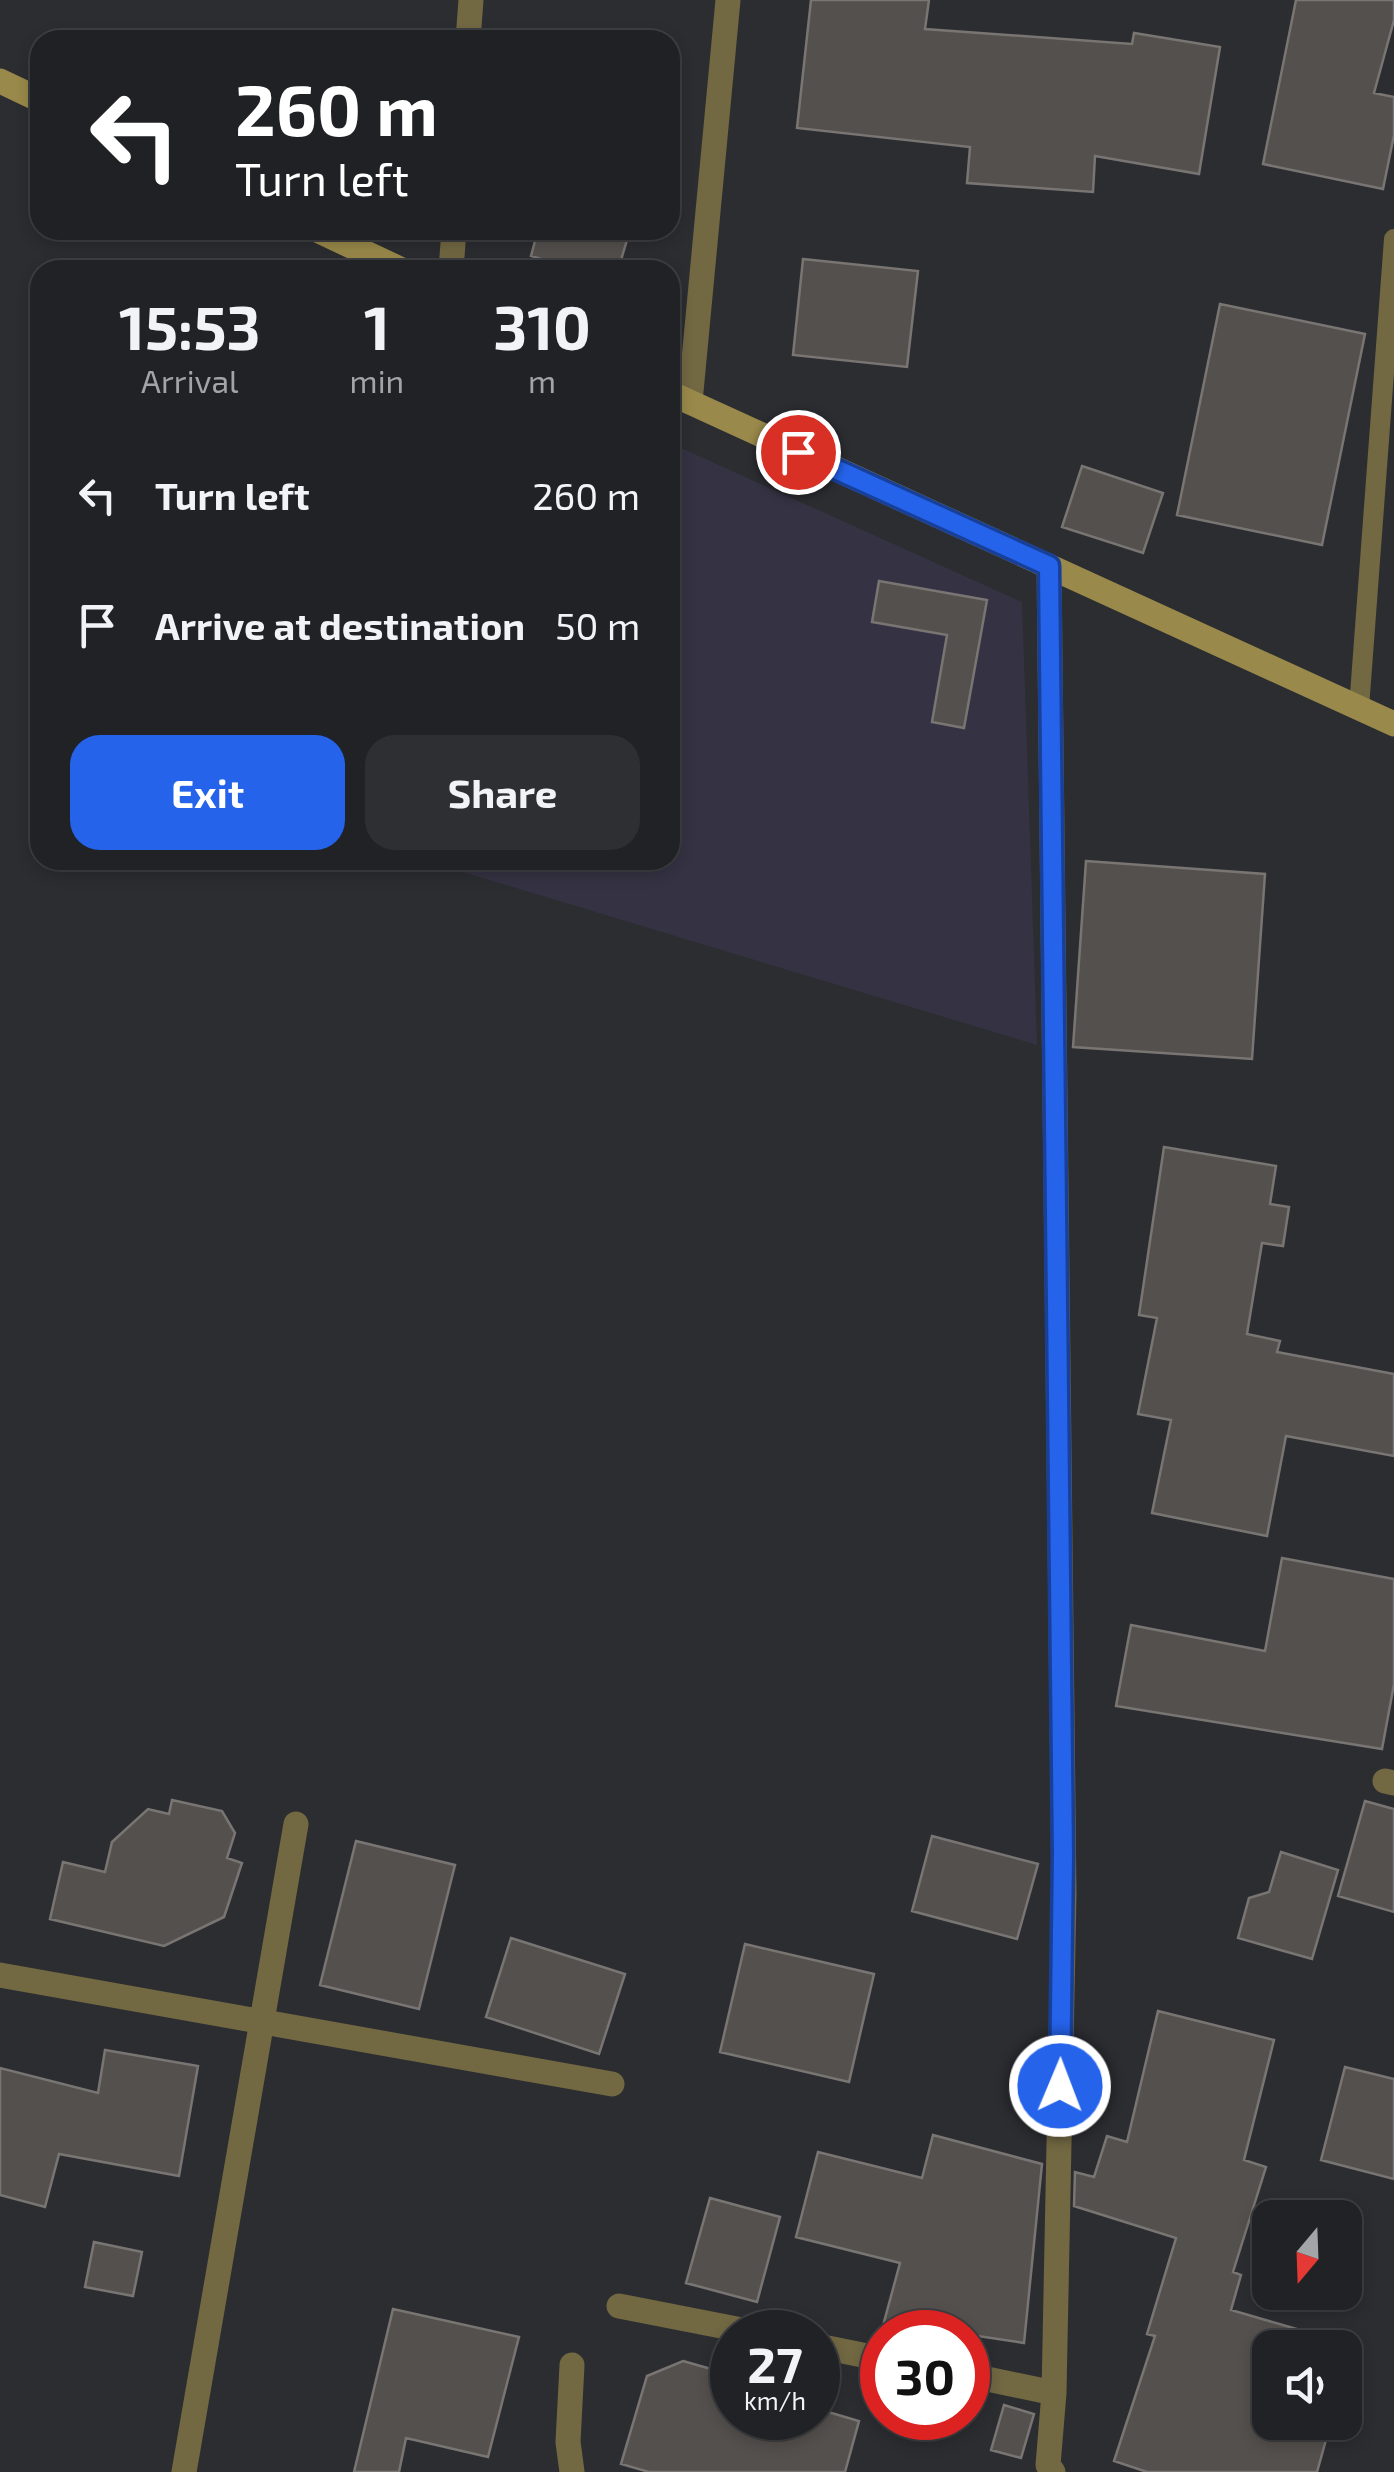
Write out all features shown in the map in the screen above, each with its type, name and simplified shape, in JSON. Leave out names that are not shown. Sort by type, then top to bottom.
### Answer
[{"type":"street","points":[[469,30],[471,0]]},
{"type":"street","points":[[728,0],[680,398],[1394,724]]},
{"type":"street","points":[[0,81],[30,95]]},
{"type":"street","points":[[338,240],[381,260]]},
{"type":"street","points":[[1049,566],[1064,1894],[1054,2393],[1048,2465],[1053,2472]]},
{"type":"street","points":[[184,2472],[296,1824]]},
{"type":"street","points":[[0,1976],[612,2084]]},
{"type":"street","points":[[620,2306],[710,2324]]},
{"type":"street","points":[[572,2365],[568,2442],[572,2472]]},
{"type":"street","points":[[990,2380],[1054,2393]]},
{"type":"lane","points":[[1359,708],[1394,239]]},
{"type":"shaded area","points":[[680,448],[1022,602],[1037,1045],[456,870],[680,870]]},
{"type":"building","points":[[811,0],[929,0],[925,29],[1132,44],[1134,33],[1220,47],[1199,174],[1095,156],[1093,192],[967,183],[970,147],[797,128]]},
{"type":"building","points":[[1296,0],[1394,0],[1394,20],[1374,93],[1394,97],[1394,135],[1383,189],[1263,164]]},
{"type":"building","points":[[535,240],[627,240],[621,260],[544,260],[531,256]]},
{"type":"building","points":[[803,259],[918,271],[907,367],[793,355]]},
{"type":"building","points":[[1220,304],[1365,334],[1322,545],[1177,515]]},
{"type":"building","points":[[1082,466],[1163,493],[1143,553],[1062,527]]},
{"type":"building","points":[[879,581],[987,600],[964,728],[932,722],[947,635],[872,622]]},
{"type":"building","points":[[1086,861],[1265,874],[1252,1059],[1073,1047]]},
{"type":"building","points":[[1164,1147],[1276,1166],[1270,1204],[1289,1207],[1283,1246],[1262,1243],[1247,1334],[1280,1341],[1277,1352],[1394,1374],[1394,1456],[1286,1436],[1267,1536],[1152,1513],[1171,1420],[1138,1414],[1157,1318],[1139,1315]]},
{"type":"building","points":[[1282,1558],[1394,1579],[1394,1684],[1382,1749],[1116,1706],[1131,1625],[1265,1651]]},
{"type":"building","points":[[172,1800],[222,1811],[235,1833],[227,1858],[242,1863],[224,1917],[164,1946],[50,1919],[63,1862],[105,1872],[112,1842],[148,1809],[169,1814]]},
{"type":"building","points":[[1365,1801],[1394,1809],[1394,1912],[1338,1896]]},
{"type":"building","points":[[932,1836],[1038,1864],[1017,1939],[912,1911]]},
{"type":"building","points":[[356,1841],[455,1865],[419,2009],[320,1985]]},
{"type":"building","points":[[1281,1852],[1338,1870],[1312,1959],[1238,1938],[1249,1898],[1269,1892]]},
{"type":"building","points":[[511,1938],[625,1974],[599,2054],[486,2017]]},
{"type":"building","points":[[745,1944],[874,1974],[849,2082],[720,2052]]},
{"type":"building","points":[[1158,2011],[1274,2040],[1244,2160],[1266,2167],[1256,2200],[1252,2200],[1233,2272],[1241,2275],[1231,2310],[1300,2330],[1252,2330],[1252,2440],[1326,2440],[1317,2472],[1147,2472],[1114,2461],[1155,2336],[1147,2334],[1176,2238],[1074,2206],[1075,2172],[1094,2177],[1107,2136],[1127,2142]]},
{"type":"building","points":[[105,2050],[198,2066],[179,2176],[59,2154],[45,2207],[0,2195],[0,2068],[98,2093]]},
{"type":"building","points":[[1345,2067],[1394,2079],[1394,2179],[1321,2160]]},
{"type":"building","points":[[933,2135],[1042,2164],[1024,2343],[990,2338],[990,2310],[887,2310],[900,2263],[796,2237],[818,2152],[922,2178]]},
{"type":"building","points":[[710,2198],[780,2217],[757,2302],[686,2283]]},
{"type":"building","points":[[94,2242],[142,2252],[133,2296],[85,2287]]},
{"type":"building","points":[[393,2309],[519,2337],[488,2457],[406,2438],[399,2472],[354,2472]]},
{"type":"building","points":[[683,2361],[710,2369],[710,2440],[840,2440],[840,2415],[859,2421],[845,2472],[649,2472],[621,2464],[647,2376]]},
{"type":"building","points":[[1004,2405],[1034,2414],[1021,2458],[991,2450]]},
{"type":"route","points":[[798,452],[1049,566],[1064,1894],[1060,2086]]}]
